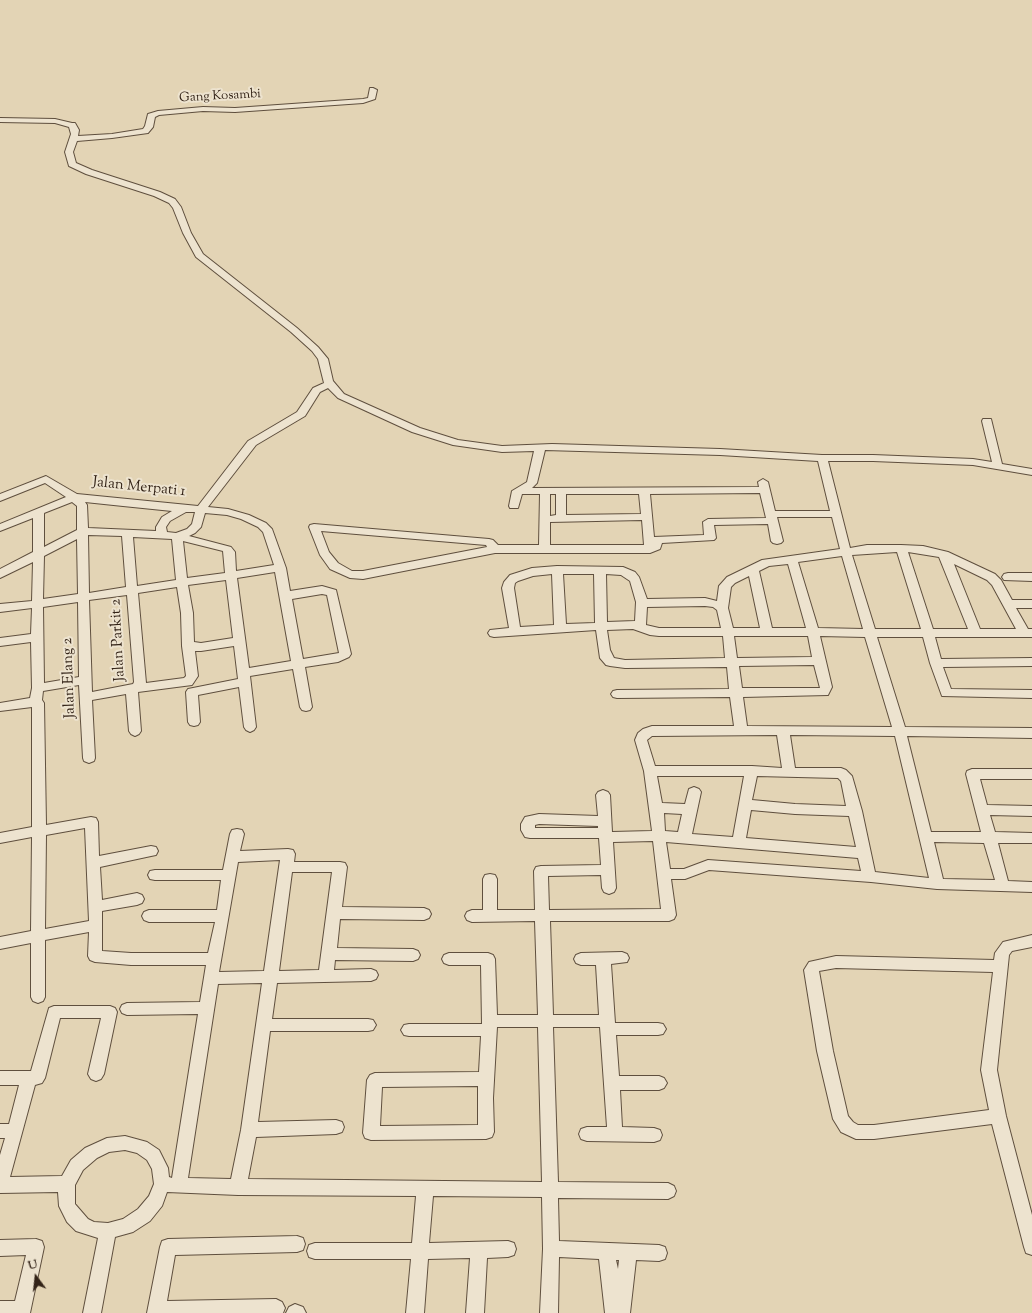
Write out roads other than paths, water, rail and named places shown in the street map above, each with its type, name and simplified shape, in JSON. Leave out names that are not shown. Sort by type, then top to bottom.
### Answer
[{"type":"street","name":"Gang Kosambi","points":[[73,139],[112,136],[145,131],[149,127],[152,115],[158,113],[203,109],[234,110],[367,100],[371,99],[373,90]]},
{"type":"street","points":[[150,119],[195,117]]},
{"type":"street","points":[[0,120],[55,121],[72,125],[75,130],[68,152],[70,161],[76,167],[157,194],[174,203],[180,211],[187,233],[199,254],[294,330],[314,349],[323,359],[330,384],[341,396],[399,424],[428,434],[457,443],[502,449],[540,448],[720,452],[822,458],[873,458],[973,462],[1032,472]]},
{"type":"street","points":[[178,536],[187,533],[195,527],[201,509],[252,443],[301,414],[316,390],[330,384]]},
{"type":"street","points":[[987,421],[998,466]]},
{"type":"street","points":[[514,506],[516,493],[532,484],[540,448]]},
{"type":"street","points":[[822,458],[846,552],[900,732],[927,837],[937,884]]},
{"type":"street","points":[[0,498],[46,479],[74,497]]},
{"type":"street","points":[[526,491],[644,490],[764,486],[777,541]]},
{"type":"street","points":[[544,549],[545,490]]},
{"type":"street","points":[[561,490],[561,519]]},
{"type":"street","points":[[644,490],[650,549]]},
{"type":"street","points":[[0,528],[74,497]]},
{"type":"street","name":"Jalan Merpati 1","points":[[74,497],[228,512],[245,517],[262,525],[268,531],[280,568],[306,707]]},
{"type":"street","name":"Jalan Elang 2","points":[[74,497],[82,505],[83,596],[86,647],[85,680],[89,758]]},
{"type":"street","points":[[162,535],[161,527],[166,519],[184,508]]},
{"type":"street","points":[[35,702],[38,688],[37,637],[39,511]]},
{"type":"street","points":[[495,549],[489,542],[314,528],[324,553],[334,566],[350,574],[363,576],[495,549],[650,549],[656,547],[657,540],[710,538],[708,522],[836,514]]},
{"type":"street","points":[[545,519],[647,517]]},
{"type":"street","points":[[0,574],[83,531],[178,536],[227,549],[229,552],[230,575],[250,727]]},
{"type":"street","name":"Jalan Parkit 2","points":[[127,533],[140,682],[135,689],[135,731]]},
{"type":"street","points":[[86,697],[179,684],[190,680],[192,676],[188,646],[187,612],[182,582],[178,536]]},
{"type":"street","points":[[468,554],[470,541]]},
{"type":"street","points":[[900,548],[928,632],[946,693],[1032,694]]},
{"type":"street","points":[[741,730],[728,632],[722,608],[725,586],[731,580],[766,563],[846,552],[900,548],[944,554],[991,577],[997,582],[1028,633]]},
{"type":"street","points":[[944,554],[975,632]]},
{"type":"street","points":[[617,694],[824,692],[826,687],[819,661],[814,632],[792,559]]},
{"type":"street","points":[[0,608],[38,604],[83,596],[280,568]]},
{"type":"street","points":[[753,569],[767,633]]},
{"type":"street","points":[[557,570],[560,628]]},
{"type":"street","points":[[515,631],[508,588],[510,582],[521,574],[557,570],[623,571],[632,575],[642,602],[640,626]]},
{"type":"street","points":[[600,570],[601,626],[606,658],[610,662],[616,664],[731,661],[819,661]]},
{"type":"street","points":[[1008,577],[1032,577]]},
{"type":"street","points":[[194,722],[192,692],[297,664],[338,658],[345,654],[332,592],[322,590],[285,596]]},
{"type":"street","points":[[642,602],[650,604],[705,602],[716,604],[722,608]]},
{"type":"street","points":[[1009,604],[1032,604]]},
{"type":"street","points":[[494,633],[601,626],[640,626],[650,631],[659,632],[1028,633]]},
{"type":"street","points":[[0,642],[37,637]]},
{"type":"street","points":[[188,646],[201,647],[239,641]]},
{"type":"street","points":[[936,663],[1031,665]]},
{"type":"street","points":[[38,688],[85,680]]},
{"type":"street","points":[[0,707],[35,702]]},
{"type":"street","points":[[35,702],[38,703],[39,749],[38,997]]},
{"type":"street","points":[[472,916],[669,915],[663,874],[657,808],[650,771],[641,740],[642,736],[647,732],[741,730],[1032,733]]},
{"type":"street","points":[[783,731],[789,773]]},
{"type":"street","points":[[650,771],[752,770],[789,773],[841,773],[847,779],[868,872],[871,876]]},
{"type":"street","points":[[739,842],[752,770]]},
{"type":"street","points":[[1003,886],[972,774],[1032,774]]},
{"type":"street","points":[[684,838],[694,792]]},
{"type":"street","points":[[603,795],[609,888]]},
{"type":"street","points":[[745,804],[795,809],[855,811]]},
{"type":"street","points":[[657,808],[690,809]]},
{"type":"street","points":[[982,810],[1032,811]]},
{"type":"street","points":[[0,838],[91,822],[96,925],[95,956],[131,959],[214,959]]},
{"type":"street","points":[[605,830],[864,853]]},
{"type":"street","points":[[179,1186],[214,959],[237,834]]},
{"type":"street","points":[[927,837],[1032,838]]},
{"type":"street","points":[[93,863],[151,851]]},
{"type":"street","points":[[232,857],[288,854],[249,1130],[238,1187]]},
{"type":"street","points":[[663,874],[685,874],[708,865],[871,876],[937,884],[1032,887]]},
{"type":"street","points":[[286,867],[340,867],[326,976]]},
{"type":"street","points":[[549,1313],[551,1249],[550,1189],[541,871],[608,870]]},
{"type":"street","points":[[155,876],[229,875]]},
{"type":"street","points":[[490,880],[490,916]]},
{"type":"street","points":[[95,907],[137,899]]},
{"type":"street","points":[[334,913],[424,914]]},
{"type":"street","points":[[149,916],[223,916]]},
{"type":"street","points":[[0,943],[96,925]]},
{"type":"street","points":[[1032,941],[1008,946],[1002,953],[990,1070],[998,1116],[1032,1247]]},
{"type":"street","points":[[329,954],[412,955]]},
{"type":"street","points":[[603,958],[615,1134]]},
{"type":"street","points":[[581,959],[622,958]]},
{"type":"street","points":[[449,959],[488,959],[489,1026],[486,1079],[486,1132],[371,1133],[375,1080],[486,1079]]},
{"type":"street","points":[[998,1116],[874,1132],[856,1132],[847,1126],[841,1119],[827,1058],[811,970],[814,966],[836,962],[1001,966]]},
{"type":"street","points":[[212,978],[371,975]]},
{"type":"street","points":[[127,1009],[207,1008]]},
{"type":"street","points":[[0,1078],[37,1078],[54,1012],[110,1012],[96,1074]]},
{"type":"street","points":[[409,1030],[489,1026],[546,1021],[658,1029]]},
{"type":"street","points":[[263,1025],[368,1025]]},
{"type":"street","points":[[29,1078],[8,1131],[0,1185],[67,1184]]},
{"type":"street","points":[[612,1083],[659,1083]]},
{"type":"street","points":[[249,1130],[336,1127]]},
{"type":"street","points":[[587,1134],[654,1135]]},
{"type":"street","points":[[125,1143],[141,1147],[153,1155],[160,1168],[162,1184],[156,1201],[144,1216],[127,1226],[108,1231],[94,1230],[82,1225],[73,1216],[67,1206],[67,1184],[77,1165],[91,1153],[107,1145],[125,1143]]},
{"type":"street","points":[[162,1184],[179,1186],[238,1187],[668,1191]]},
{"type":"street","points":[[415,1313],[425,1189]]},
{"type":"street","points":[[92,1313],[108,1231]]},
{"type":"street","points":[[276,1308],[156,1311],[168,1247],[297,1244]]},
{"type":"street","points":[[0,1248],[36,1247],[22,1311],[0,1310]]},
{"type":"street","points":[[315,1251],[420,1251],[508,1248]]},
{"type":"street","points":[[475,1313],[479,1249]]},
{"type":"street","points":[[551,1249],[659,1253]]},
{"type":"street","points":[[608,1251],[614,1313]]},
{"type":"street","points":[[620,1313],[628,1252]]}]
